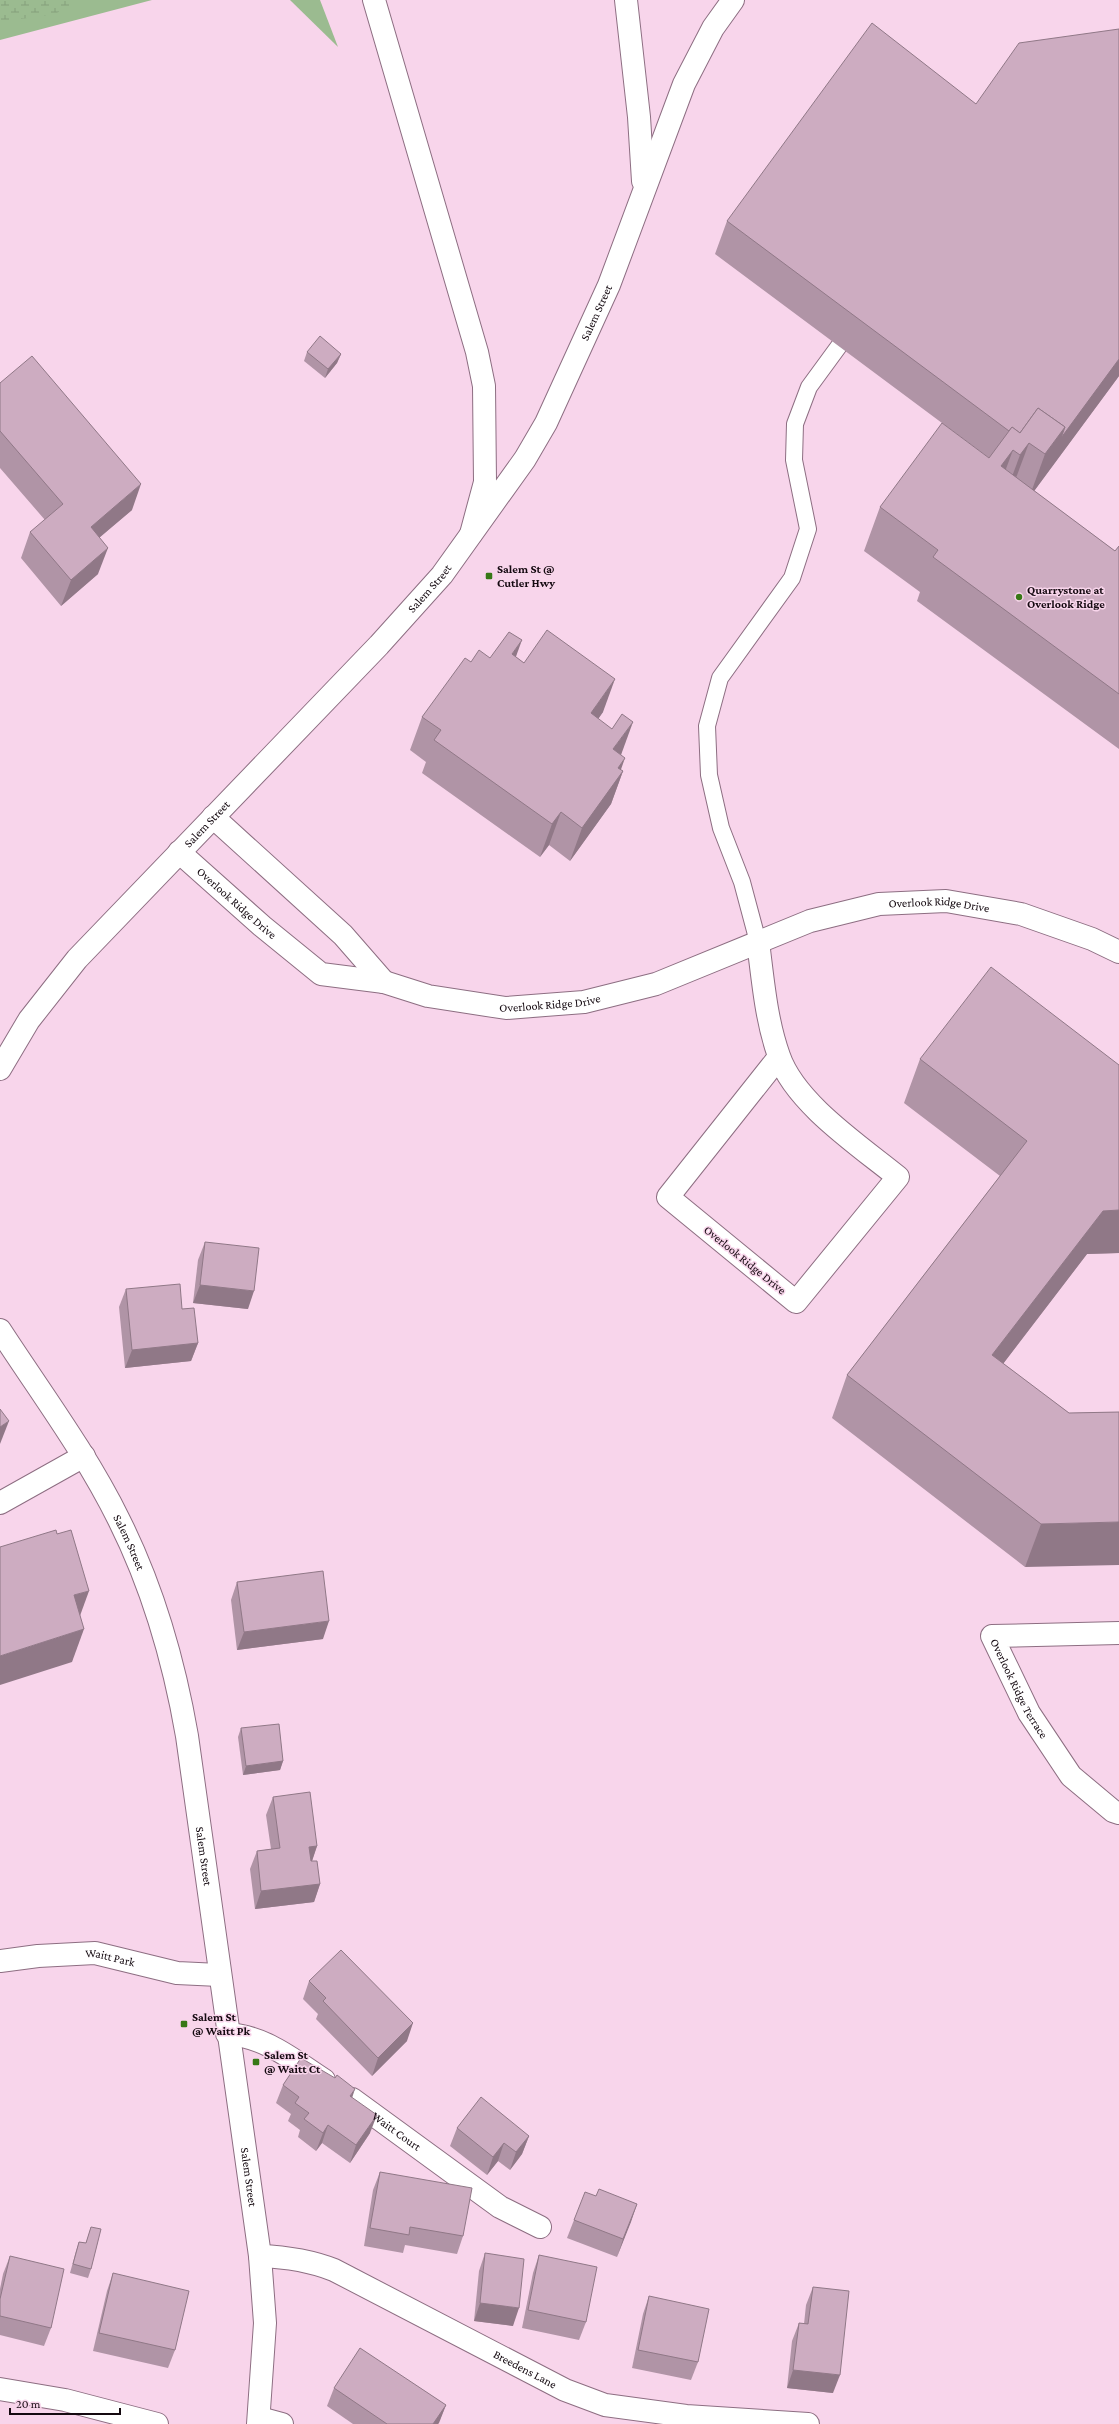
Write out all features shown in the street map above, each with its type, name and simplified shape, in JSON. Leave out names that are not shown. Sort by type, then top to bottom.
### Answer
[{"type":"main road","points":[[374,0],[477,352],[484,386],[485,482],[471,534]]},
{"type":"main road","name":"Salem Street","points":[[0,1068],[29,1020],[52,989],[179,852],[411,610],[442,575],[525,459],[546,423],[611,279],[643,191],[639,117],[626,0]]},
{"type":"main road","points":[[643,191],[684,84],[713,28],[733,0]]},
{"type":"main road","points":[[213,817],[343,935],[384,982]]},
{"type":"main road","name":"Overlook Ridge Drive","points":[[179,852],[262,926],[321,974],[384,982],[428,996],[506,1008],[584,1002],[656,984],[810,921],[879,904],[946,901],[1021,914],[1092,939],[1119,952]]},
{"type":"main road","name":"Overlook Ridge Drive","points":[[758,942],[769,1018],[779,1058],[799,1092],[829,1121],[898,1177],[796,1302],[668,1198],[779,1058]]},
{"type":"main road","name":"Salem Street","points":[[0,1330],[84,1456],[119,1519],[136,1554],[149,1588],[169,1652],[187,1736],[227,2034],[260,2256],[265,2323],[259,2421]]},
{"type":"main road","points":[[0,1503],[84,1456]]},
{"type":"main road","name":"Overlook Ridge Terrace","points":[[1119,1634],[992,1636],[1030,1713],[1071,1776],[1113,1811],[1119,1813]]},
{"type":"main road","name":"Waitt Park","points":[[0,1961],[38,1956],[95,1953],[177,1973],[219,1975]]},
{"type":"main road","name":"Waitt Court","points":[[227,2034],[245,2035],[274,2047],[364,2106],[500,2207],[540,2227]]},
{"type":"main road","name":"Breedens Lane","points":[[260,2256],[293,2258],[314,2262],[334,2270],[565,2390],[605,2405],[686,2416],[808,2424]]},
{"type":"main road","points":[[0,2389],[65,2400],[157,2424]]},
{"type":"main road","points":[[259,2421],[282,2424]]},
{"type":"lane","points":[[758,942],[742,882],[721,828],[709,775],[707,726],[720,678],[792,578],[808,529],[794,460],[795,424],[809,387],[839,346]]},
{"type":"green space","points":[[0,0],[152,0],[0,40]]},
{"type":"green space","points":[[0,0],[81,0],[55,14],[0,22]]},
{"type":"green space","points":[[290,0],[320,0],[338,47]]},
{"type":"building","points":[[872,23],[976,104],[1019,43],[1119,29],[1119,359],[1061,438],[1065,427],[1038,408],[1020,433],[1012,427],[1009,431],[727,221]]},
{"type":"building","points":[[320,336],[341,354],[328,369],[307,352]]},
{"type":"building","points":[[32,356],[141,484],[91,527],[108,548],[71,580],[30,532],[63,504],[0,431],[0,383]]},
{"type":"building","points":[[1038,408],[1065,427],[1045,454],[1029,443],[1020,455],[1013,450],[1001,466],[1115,551],[1119,546],[1119,694],[933,557],[938,550],[880,507],[942,423],[989,458],[1012,427],[1020,433]]},
{"type":"building","points":[[547,630],[615,679],[591,713],[612,729],[622,714],[633,722],[613,749],[625,758],[618,768],[623,771],[582,828],[561,812],[552,824],[434,740],[441,730],[422,717],[465,658],[471,662],[479,650],[490,658],[509,632],[522,640],[512,654],[524,663]]},
{"type":"building","points":[[991,967],[1119,1065],[1119,1210],[1103,1211],[992,1355],[1069,1413],[1119,1412],[1119,1522],[1041,1524],[847,1375],[1027,1141],[920,1059]]},
{"type":"building","points":[[205,1242],[259,1248],[254,1291],[200,1285]]},
{"type":"building","points":[[180,1284],[182,1309],[194,1308],[198,1343],[132,1350],[126,1289]]},
{"type":"building","points":[[0,1409],[9,1421],[0,1427]]},
{"type":"building","points":[[56,1530],[57,1534],[71,1530],[89,1591],[74,1595],[84,1629],[0,1656],[0,1547]]},
{"type":"building","points":[[323,1571],[329,1621],[244,1632],[237,1582]]},
{"type":"building","points":[[279,1724],[283,1761],[246,1766],[241,1728]]},
{"type":"building","points":[[310,1792],[317,1846],[309,1847],[311,1861],[317,1861],[320,1884],[261,1891],[257,1851],[280,1848],[273,1797]]},
{"type":"building","points":[[341,1950],[413,2023],[378,2058],[323,2001],[326,1998],[309,1981]]},
{"type":"building","points":[[301,2058],[335,2078],[337,2075],[355,2089],[350,2096],[377,2115],[356,2145],[328,2125],[323,2133],[304,2119],[309,2113],[295,2103],[299,2097],[283,2085]]},
{"type":"building","points":[[481,2097],[529,2136],[516,2152],[504,2143],[493,2157],[457,2128]]},
{"type":"building","points":[[380,2172],[472,2188],[463,2236],[410,2227],[409,2235],[370,2228]]},
{"type":"building","points":[[599,2189],[637,2204],[623,2239],[574,2220],[585,2192],[596,2196]]},
{"type":"building","points":[[91,2227],[101,2229],[91,2269],[73,2264],[79,2242],[86,2243]]},
{"type":"building","points":[[485,2253],[524,2259],[519,2308],[480,2303]]},
{"type":"building","points":[[539,2255],[597,2267],[586,2322],[528,2310]]},
{"type":"building","points":[[10,2256],[64,2269],[51,2328],[0,2316],[0,2299]]},
{"type":"building","points":[[113,2273],[189,2291],[175,2350],[99,2333]]},
{"type":"building","points":[[813,2287],[849,2291],[840,2375],[793,2370],[799,2323],[808,2324]]},
{"type":"building","points":[[649,2296],[709,2309],[698,2362],[638,2350]]},
{"type":"building","points":[[360,2348],[446,2405],[433,2424],[387,2424],[334,2388]]},
{"type":"place","name":"Salem St @ Cutler Hwy","points":[[489,576]]},
{"type":"place","name":"Quarrystone at Overlook Ridge","points":[[1019,597]]},
{"type":"place","name":"Salem St @ Waitt Pk","points":[[184,2024]]},
{"type":"place","name":"Salem St @ Waitt Ct","points":[[256,2062]]}]
